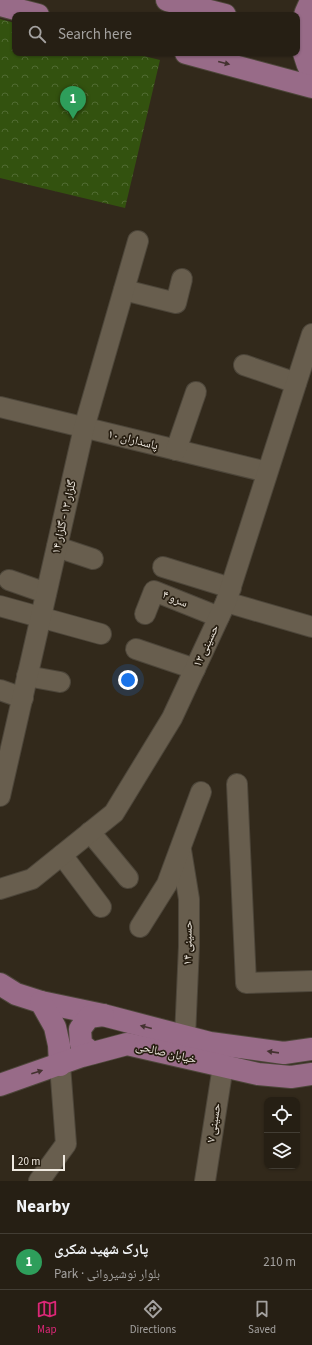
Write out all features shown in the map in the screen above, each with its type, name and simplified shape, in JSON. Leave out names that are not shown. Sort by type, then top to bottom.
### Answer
[{"type":"main road","points":[[167,0],[213,12]]},
{"type":"main road","points":[[291,12],[308,0]]},
{"type":"main road","points":[[312,0],[305,16],[302,40],[303,52],[312,74]]},
{"type":"main road","points":[[0,5],[27,12]]},
{"type":"main road","points":[[197,56],[312,87]]},
{"type":"main road","name":"خيابان صالحی","points":[[5,991],[41,1002],[103,1015],[210,1043],[284,1053],[312,1049]]},
{"type":"main road","points":[[41,1002],[55,1027],[60,1045],[60,1065]]},
{"type":"main road","points":[[92,1053],[81,1044],[80,1029],[89,1018],[103,1015]]},
{"type":"main road","name":"خيابان صالحی","points":[[0,1085],[92,1053],[127,1044],[258,1074],[291,1077],[312,1074]]},
{"type":"street","name":"گلزار ۱۳ - گلزار ۱۴","points":[[0,796],[84,428],[138,241]]},
{"type":"street","points":[[124,290],[176,303],[182,279]]},
{"type":"street","name":"حسینی ۱۲","points":[[0,890],[32,879],[114,813],[172,718],[225,602],[311,340]]},
{"type":"street","points":[[244,365],[296,383]]},
{"type":"street","points":[[176,450],[196,392]]},
{"type":"street","name":"پاسداران ١٠","points":[[0,407],[267,472]]},
{"type":"street","points":[[57,547],[93,559]]},
{"type":"street","points":[[163,567],[225,602],[312,627]]},
{"type":"street","points":[[9,580],[46,593]]},
{"type":"street","name":"سرو ۴","points":[[145,614],[154,591],[225,602]]},
{"type":"street","points":[[0,606],[101,634]]},
{"type":"street","points":[[136,649],[195,669]]},
{"type":"street","points":[[28,676],[60,682]]},
{"type":"street","points":[[0,690],[23,698]]},
{"type":"street","points":[[237,784],[246,983],[312,981]]},
{"type":"street","points":[[140,927],[167,884],[181,850],[201,792]]},
{"type":"street","points":[[90,832],[128,878]]},
{"type":"street","name":"حسینی ۱۴","points":[[181,850],[189,899],[185,1037]]},
{"type":"street","points":[[62,855],[101,907]]},
{"type":"street","points":[[39,1181],[66,1144],[60,1065]]},
{"type":"street","name":"حسینی ۷","points":[[205,1181],[223,1066]]},
{"type":"green space","points":[[0,19],[12,22],[12,56],[144,56],[160,60],[125,208],[0,178]]},
{"type":"place","name":"پارک شهید شکری","points":[[73,119]]}]
